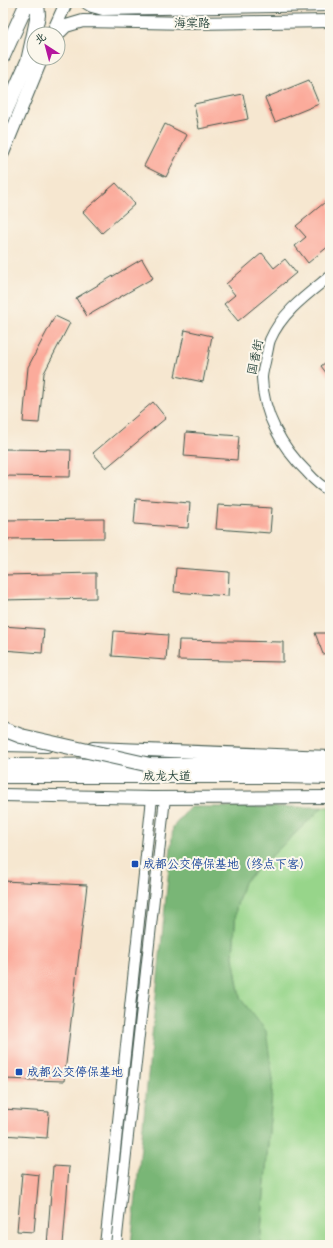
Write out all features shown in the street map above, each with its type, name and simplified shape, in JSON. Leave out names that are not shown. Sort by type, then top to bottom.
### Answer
[{"type":"highway","points":[[3,56],[27,3]]},
{"type":"highway","points":[[36,26],[38,15],[37,3]]},
{"type":"highway","points":[[3,117],[26,65]]},
{"type":"highway","points":[[3,729],[21,736],[151,771]]},
{"type":"highway","name":"成龙大道","points":[[3,776],[151,771],[283,770],[330,764]]},
{"type":"highway","name":"成龙大道","points":[[3,766],[151,771]]},
{"type":"highway","name":"成龙大道","points":[[283,770],[330,778]]},
{"type":"highway","points":[[3,784],[68,785],[151,771]]},
{"type":"main road","points":[[56,26],[66,3]]},
{"type":"main road","name":"海棠路","points":[[87,3],[103,9],[251,5],[330,5]]},
{"type":"main road","name":"海棠路","points":[[66,26],[83,21],[192,23],[330,21]]},
{"type":"main road","points":[[3,153],[39,66]]},
{"type":"main road","points":[[3,744],[330,757]]},
{"type":"main road","points":[[3,795],[152,798],[330,797]]},
{"type":"street","name":"国香街","points":[[330,276],[294,306],[281,322],[270,340],[262,377],[265,399],[272,421],[281,440],[295,460],[321,487],[330,491]]},
{"type":"street","points":[[105,1245],[152,798]]},
{"type":"street","points":[[116,1245],[165,798]]},
{"type":"green space","points":[[190,807],[323,807],[244,882],[236,908],[233,957],[240,998],[266,1031],[273,1080],[260,1245],[131,1245],[173,827]]},
{"type":"green space","points":[[323,807],[330,807],[330,1245],[260,1245],[273,1080],[240,998],[233,957],[236,908],[244,882]]},
{"type":"building","points":[[309,80],[319,104],[275,122],[265,98]]},
{"type":"building","points":[[243,94],[248,119],[199,129],[194,104]]},
{"type":"building","points":[[165,124],[187,135],[166,177],[144,166]]},
{"type":"building","points":[[116,183],[135,204],[102,233],[83,212]]},
{"type":"building","points":[[330,198],[330,245],[308,263],[295,246],[306,237],[296,226]]},
{"type":"building","points":[[262,253],[274,268],[285,259],[296,273],[238,321],[224,304],[235,295],[226,284]]},
{"type":"building","points":[[142,259],[153,278],[87,316],[76,298]]},
{"type":"building","points":[[55,316],[70,323],[44,373],[39,423],[23,422],[28,367]]},
{"type":"building","points":[[185,330],[212,336],[203,382],[175,376]]},
{"type":"building","points":[[330,359],[330,378],[321,366]]},
{"type":"building","points":[[153,402],[166,418],[106,468],[93,453]]},
{"type":"building","points":[[186,432],[239,436],[237,460],[184,456]]},
{"type":"building","points":[[3,449],[71,450],[70,477],[3,476]]},
{"type":"building","points":[[136,499],[190,503],[188,528],[134,524]]},
{"type":"building","points":[[218,505],[272,508],[270,533],[216,529]]},
{"type":"building","points":[[104,519],[104,538],[3,539],[3,520]]},
{"type":"building","points":[[176,568],[229,572],[228,596],[174,592]]},
{"type":"building","points":[[96,573],[96,598],[3,600],[3,575]]},
{"type":"building","points":[[3,626],[44,629],[42,653],[3,650]]},
{"type":"building","points":[[114,631],[168,635],[166,660],[112,656]]},
{"type":"building","points":[[315,633],[330,633],[330,653],[323,654]]},
{"type":"building","points":[[179,640],[283,642],[283,662],[178,660]]},
{"type":"building","points":[[3,881],[87,885],[64,1081],[3,1079]]},
{"type":"building","points":[[3,1109],[49,1112],[47,1138],[3,1135]]},
{"type":"building","points":[[53,1166],[69,1167],[63,1245],[47,1245]]},
{"type":"building","points":[[22,1173],[39,1175],[34,1232],[17,1231]]},
{"type":"place","name":"成都公交停保基地（终点下客）","points":[[135,864]]},
{"type":"place","name":"成都公交停保基地","points":[[19,1072]]}]
